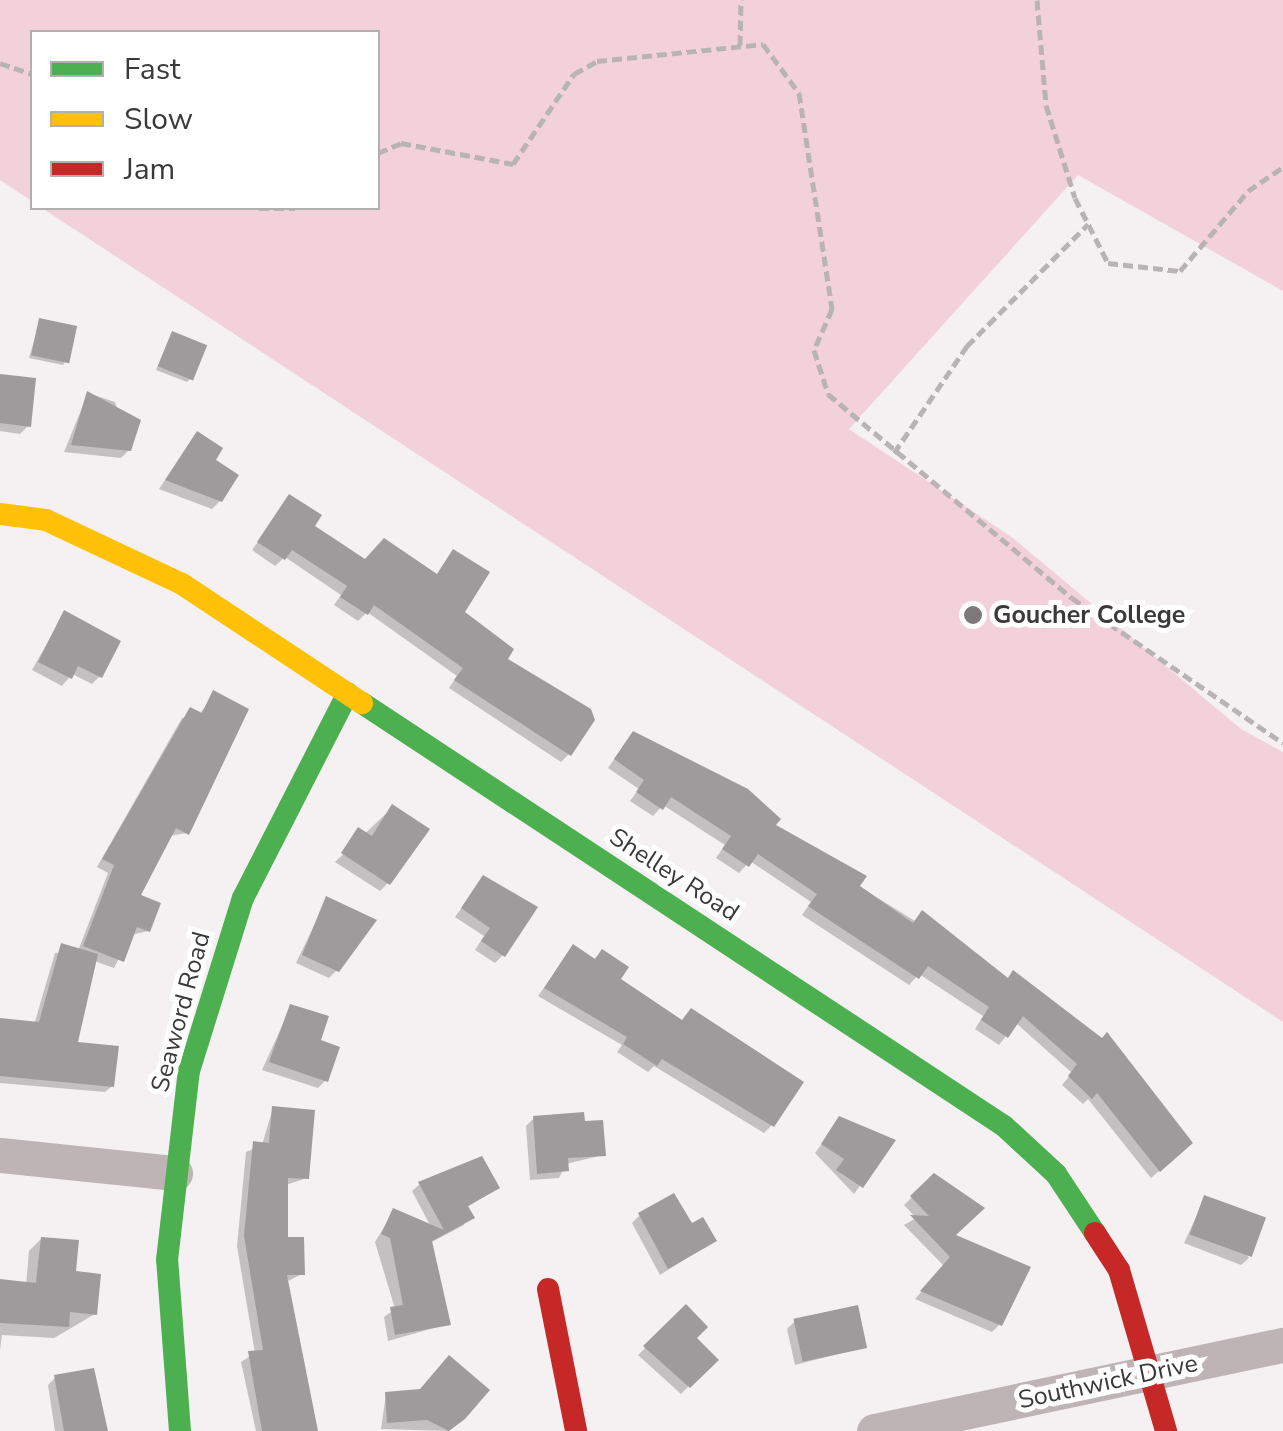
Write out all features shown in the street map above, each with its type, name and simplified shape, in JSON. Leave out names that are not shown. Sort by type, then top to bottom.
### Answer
[{"type":"street","name":"Shelley Road","points":[[0,514],[110,546],[348,693],[1004,1126],[1090,1218],[1155,1372],[1166,1431]]},
{"type":"street","name":"Seaword Road","points":[[180,1431],[167,1260],[189,1071],[243,898],[348,693]]},
{"type":"street","points":[[0,1154],[175,1173]]},
{"type":"street","points":[[548,1289],[576,1431]]},
{"type":"street","name":"Southwick Drive","points":[[874,1431],[1283,1345]]},
{"type":"path","points":[[740,45],[741,0]]},
{"type":"path","points":[[1037,0],[1046,105],[1088,224],[1108,263],[1180,271],[1248,191],[1283,168]]},
{"type":"path","points":[[380,152],[401,143],[513,164],[574,74],[597,61],[763,44],[798,94],[832,309],[814,350],[828,394],[893,454],[1072,598],[1283,743]]},
{"type":"path","points":[[0,63],[30,73]]},
{"type":"path","points":[[893,454],[967,346],[1088,224]]},
{"type":"shaded area","name":"Goucher College","points":[[0,0],[1283,0],[1283,291],[1078,175],[849,429],[1013,538],[1241,729],[1283,752],[1283,1022],[45,210],[380,210],[380,30],[30,30],[30,200],[0,180]]},
{"type":"building","points":[[39,318],[77,326],[69,363],[31,355]]},
{"type":"building","points":[[172,331],[207,345],[193,380],[158,366]]},
{"type":"building","points":[[0,374],[36,378],[31,427],[0,423]]},
{"type":"building","points":[[87,391],[141,420],[131,451],[71,445]]},
{"type":"building","points":[[197,431],[223,448],[216,460],[239,475],[222,502],[165,480]]},
{"type":"building","points":[[289,494],[322,515],[315,526],[365,559],[384,538],[437,574],[453,549],[490,572],[465,612],[514,649],[508,659],[591,709],[595,720],[571,756],[454,680],[463,668],[374,605],[368,615],[340,597],[347,586],[292,550],[285,560],[257,542]]},
{"type":"building","points":[[64,610],[121,641],[102,678],[78,666],[72,679],[38,662]]},
{"type":"building","points":[[213,690],[249,709],[189,835],[176,828],[141,895],[161,903],[150,932],[137,927],[124,962],[83,946],[114,865],[102,859],[190,707],[202,713]]},
{"type":"building","points":[[633,731],[748,789],[781,819],[776,825],[867,876],[860,886],[913,923],[922,910],[1008,978],[1013,970],[1102,1038],[1107,1032],[1193,1143],[1160,1172],[1097,1093],[1092,1099],[1068,1076],[1077,1064],[1023,1016],[1008,1038],[981,1020],[989,1007],[928,966],[919,979],[808,906],[817,894],[758,854],[749,867],[722,849],[731,836],[671,797],[663,810],[636,792],[644,780],[614,759]]},
{"type":"building","points":[[392,804],[430,829],[390,885],[341,853],[358,827],[372,836]]},
{"type":"building","points":[[483,875],[538,907],[505,957],[481,941],[490,928],[461,908]]},
{"type":"building","points":[[326,896],[377,920],[339,972],[302,955]]},
{"type":"building","points":[[61,943],[98,954],[78,1042],[119,1046],[114,1087],[0,1076],[0,1018],[39,1022]]},
{"type":"building","points":[[573,944],[595,959],[602,949],[629,967],[621,979],[682,1020],[691,1008],[804,1082],[774,1127],[662,1059],[657,1066],[623,1044],[627,1037],[544,988]]},
{"type":"building","points":[[290,1004],[329,1016],[321,1040],[340,1047],[328,1082],[269,1062]]},
{"type":"building","points":[[272,1106],[315,1110],[309,1179],[288,1178],[288,1237],[304,1237],[305,1275],[287,1275],[318,1431],[262,1431],[248,1351],[263,1350],[244,1236],[253,1141],[269,1143]]},
{"type":"building","points":[[584,1112],[585,1121],[603,1120],[606,1156],[568,1158],[569,1171],[537,1174],[533,1116]]},
{"type":"building","points":[[839,1116],[896,1140],[863,1188],[836,1170],[844,1159],[821,1144]]},
{"type":"building","points":[[482,1156],[500,1188],[468,1206],[475,1218],[432,1241],[451,1325],[395,1335],[390,1307],[403,1305],[390,1238],[381,1234],[393,1208],[444,1230],[418,1182]]},
{"type":"building","points":[[934,1173],[985,1208],[956,1235],[1031,1267],[1002,1326],[920,1291],[950,1257],[910,1215],[929,1216],[910,1196]]},
{"type":"building","points":[[674,1193],[692,1223],[703,1217],[717,1241],[668,1269],[638,1213]]},
{"type":"building","points":[[1204,1195],[1266,1218],[1252,1257],[1190,1234]]},
{"type":"building","points":[[41,1237],[79,1240],[76,1271],[101,1274],[97,1315],[70,1312],[69,1327],[0,1323],[0,1279],[36,1283]]},
{"type":"building","points":[[686,1304],[708,1327],[697,1338],[719,1360],[690,1388],[643,1346]]},
{"type":"building","points":[[858,1305],[867,1348],[803,1362],[793,1319]]},
{"type":"building","points":[[449,1355],[490,1390],[465,1419],[449,1431],[427,1420],[387,1423],[385,1392],[420,1389]]},
{"type":"building","points":[[94,1368],[108,1431],[64,1431],[54,1375]]},
{"type":"traffic: fast","points":[[180,1431],[167,1260],[189,1071],[243,898],[348,693]]},
{"type":"traffic: fast","points":[[362,703],[1004,1126],[1056,1174],[1095,1233]]},
{"type":"traffic: slow","points":[[0,514],[46,520],[182,584],[362,703]]},
{"type":"traffic: jam","points":[[1095,1233],[1119,1270],[1166,1431]]},
{"type":"traffic: jam","points":[[548,1289],[576,1431]]},
{"type":"place","name":"Goucher College","points":[[973,615]]}]
